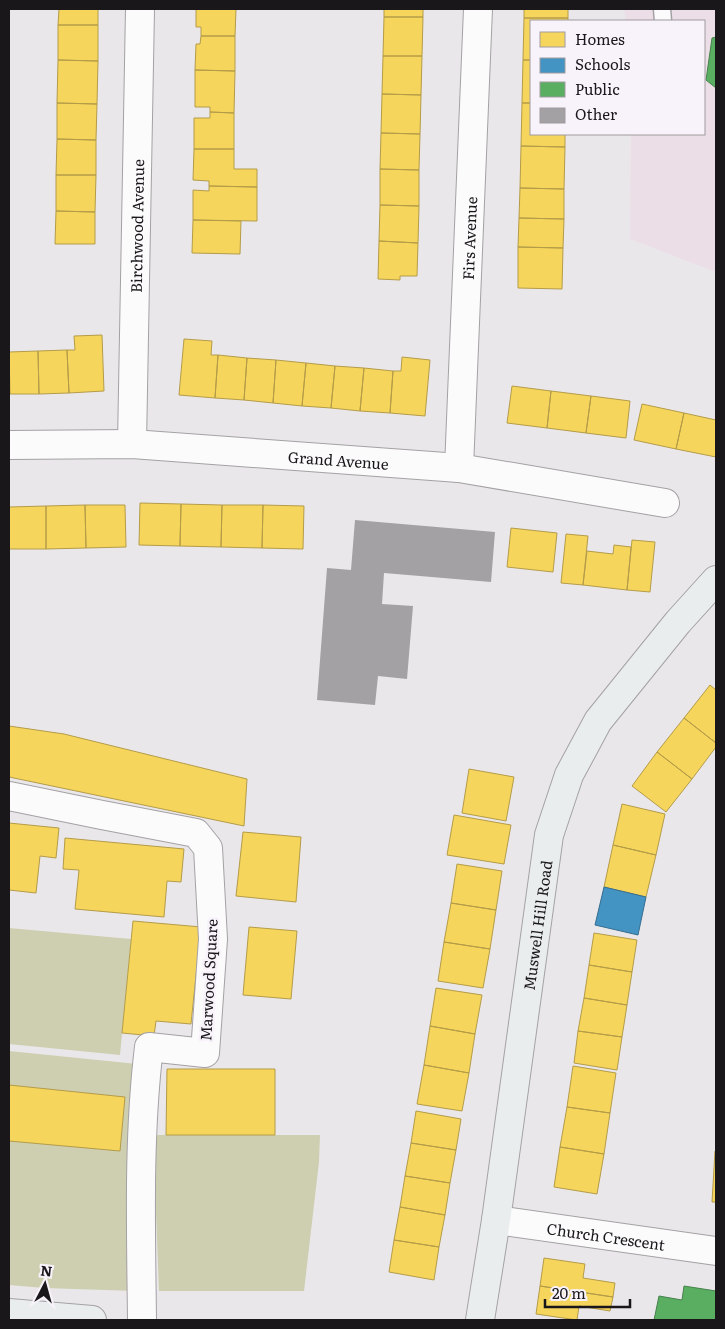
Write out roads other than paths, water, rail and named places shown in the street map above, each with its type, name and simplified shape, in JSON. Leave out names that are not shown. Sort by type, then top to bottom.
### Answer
[{"type":"main road","name":"Muswell Hill Road","points":[[480,1320],[496,1220],[549,835],[569,775],[598,721],[678,622],[716,580]]},
{"type":"main road","points":[[9,1313],[92,1320]]},
{"type":"street","name":"Birchwood Avenue","points":[[132,444],[140,9]]},
{"type":"street","name":"Firs Avenue","points":[[459,468],[478,9]]},
{"type":"street","name":"Grand Avenue","points":[[9,445],[132,444],[459,468],[665,503]]},
{"type":"street","name":"Marwood Square","points":[[9,796],[102,816],[196,832],[208,848],[213,939],[205,1053],[149,1047],[141,1152],[142,1320]]},
{"type":"street","name":"Church Crescent","points":[[496,1220],[716,1251]]}]
